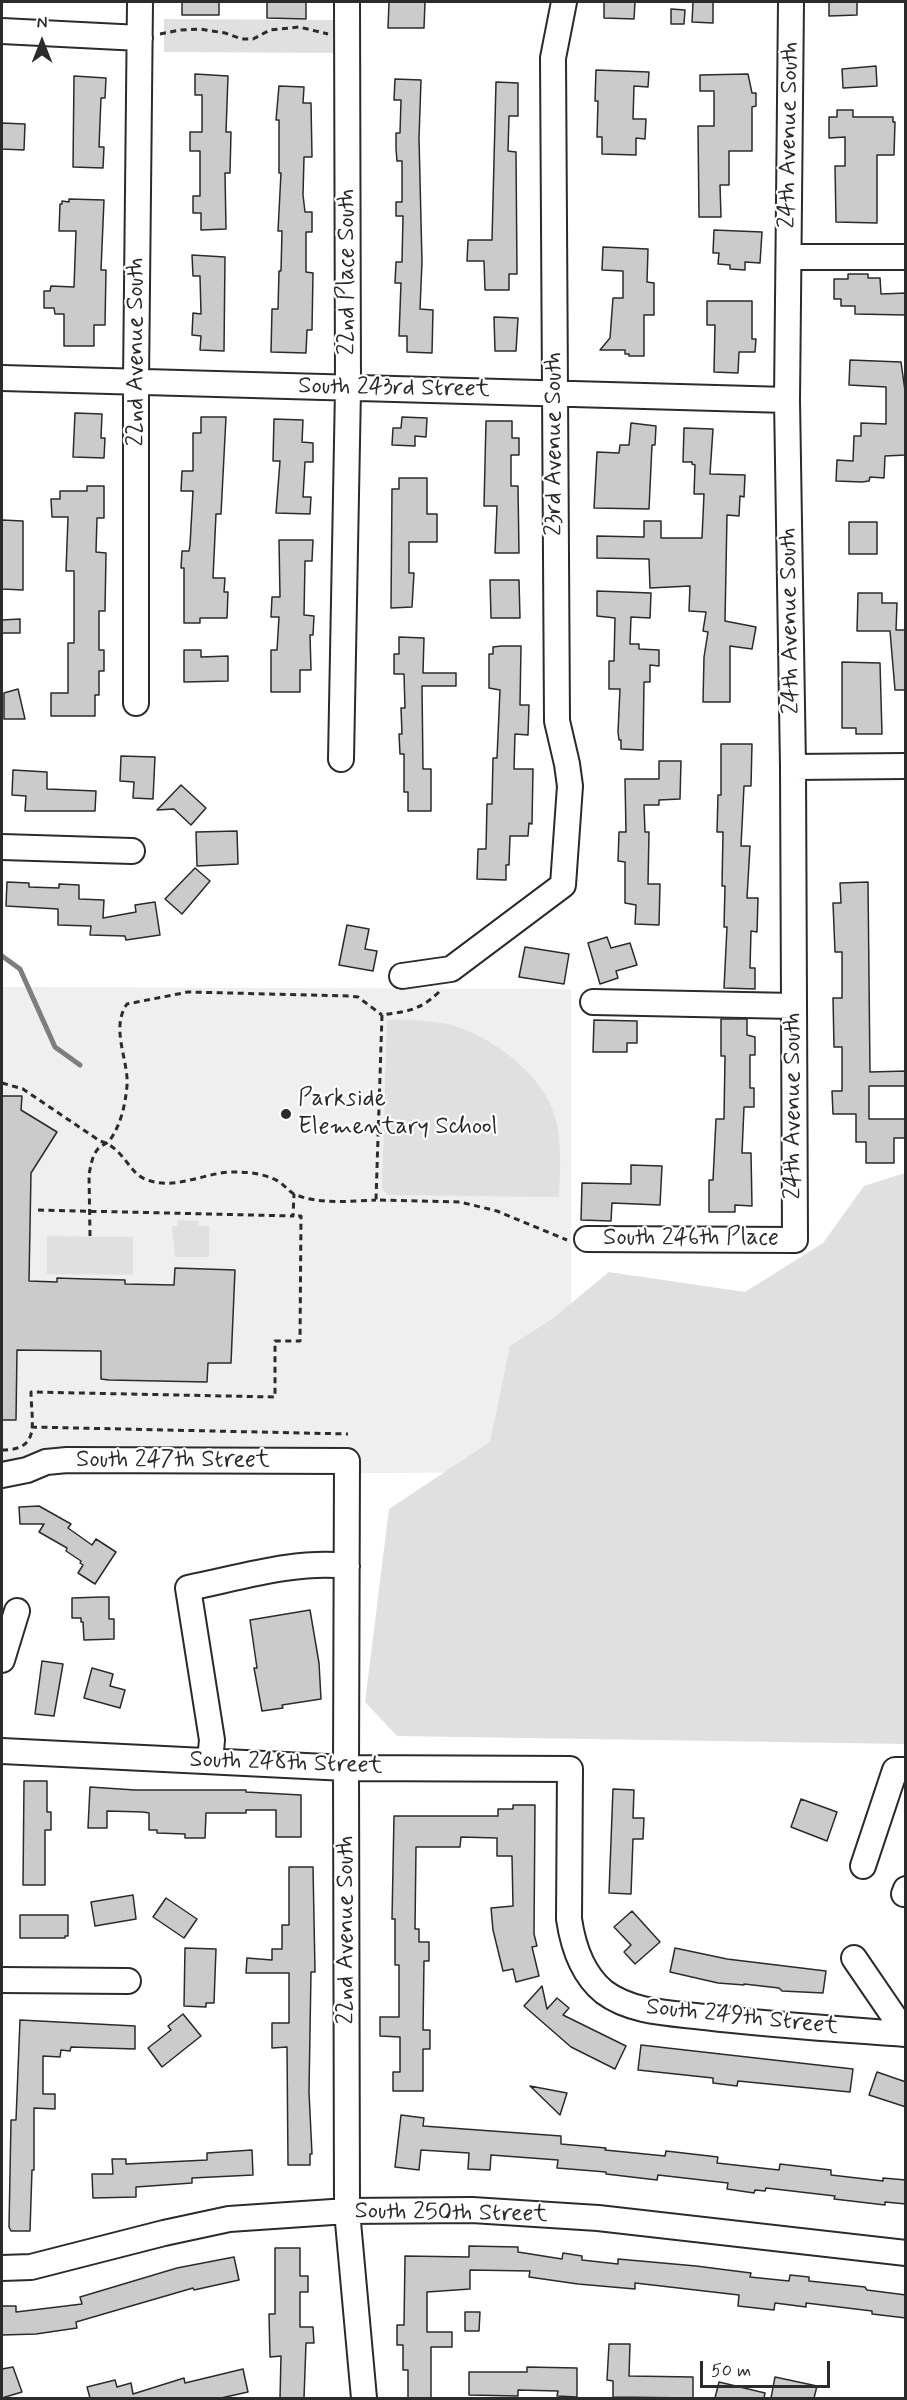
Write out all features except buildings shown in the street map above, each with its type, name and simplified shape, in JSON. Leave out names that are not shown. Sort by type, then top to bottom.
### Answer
[{"type":"street","name":"22nd Avenue South","points":[[136,703],[136,381],[140,2]]},
{"type":"street","name":"22nd Place South","points":[[342,759],[348,389],[347,2]]},
{"type":"street","name":"23rd Avenue South","points":[[451,969],[564,885],[570,786],[557,721],[553,58],[564,2]]},
{"type":"street","name":"24th Avenue South","points":[[791,2],[787,400],[793,767],[795,1240]]},
{"type":"street","points":[[2,31],[140,38]]},
{"type":"street","points":[[789,257],[906,257]]},
{"type":"street","name":"South 243rd Street","points":[[2,378],[787,400]]},
{"type":"street","points":[[793,767],[906,766]]},
{"type":"street","points":[[2,847],[132,851]]},
{"type":"street","points":[[402,976],[451,969]]},
{"type":"street","points":[[592,1002],[794,1006]]},
{"type":"street","name":"South 246th Place","points":[[579,1240],[795,1240]]},
{"type":"street","name":"South 247th Street","points":[[2,1475],[27,1470],[46,1462],[67,1460],[347,1461]]},
{"type":"street","name":"22nd Avenue South","points":[[347,1461],[347,2211],[364,2398]]},
{"type":"street","points":[[210,1761],[212,1740],[188,1588],[272,1571],[329,1564],[347,1566]]},
{"type":"street","points":[[2,1660],[17,1611]]},
{"type":"street","name":"South 248th Street","points":[[2,1751],[346,1768],[570,1769],[569,1920],[572,1940],[589,1975]]},
{"type":"street","points":[[863,1866],[900,1770]]},
{"type":"street","points":[[854,1958],[905,2034]]},
{"type":"street","name":"South 249th Street","points":[[589,1975],[604,1991],[644,2010],[741,2022],[905,2034]]},
{"type":"street","points":[[2,1980],[128,1981]]},
{"type":"street","name":"South 250th Street","points":[[2,2268],[32,2267],[229,2219],[347,2211],[472,2210],[598,2218],[906,2253]]},
{"type":"path","points":[[140,38],[180,30],[200,29],[225,33],[242,39],[253,39],[270,30],[299,27],[322,34],[347,34]]},
{"type":"path","points":[[90,1236],[89,1174],[91,1165],[99,1148],[108,1143],[122,1116],[127,1084],[120,1049],[123,1009],[127,1004],[188,992],[350,996],[358,997],[382,1015],[422,1008],[452,980],[451,969]]},
{"type":"path","points":[[376,1200],[382,1015]]},
{"type":"path","points":[[2,1083],[23,1089],[100,1141],[108,1143],[143,1178],[172,1184],[234,1172],[259,1174],[276,1180],[294,1194],[329,1201],[459,1202],[497,1211],[579,1240]]},
{"type":"path","points":[[293,1216],[294,1194]]},
{"type":"path","points":[[2,1450],[19,1449],[27,1444],[31,1436],[31,1392],[275,1397],[275,1341],[300,1341],[301,1216],[38,1210]]},
{"type":"path","points":[[31,1427],[348,1434]]},
{"type":"shaded area","points":[[164,19],[339,20],[339,53],[164,52]]},
{"type":"shaded area","name":"Parkside Elementary School","points":[[2,987],[571,989],[571,1472],[2,1475]]},
{"type":"shaded area","points":[[387,1020],[432,1022],[464,1029],[497,1047],[528,1072],[550,1103],[556,1120],[560,1149],[559,1197],[389,1195],[382,1189]]},
{"type":"shaded area","points":[[905,1173],[905,1744],[397,1736],[365,1702],[389,1509],[490,1442],[510,1346],[552,1319],[609,1272],[745,1292],[823,1243],[864,1186]]},
{"type":"shaded area","points":[[178,1220],[199,1221],[199,1226],[209,1226],[209,1257],[175,1257],[172,1226],[177,1226]]},
{"type":"shaded area","points":[[47,1236],[133,1237],[133,1275],[47,1274]]},
{"type":"waterway","points":[[2,956],[20,969],[55,1047],[80,1065]]},
{"type":"place","name":"Parkside Elementary School","points":[[286,1114]]}]
